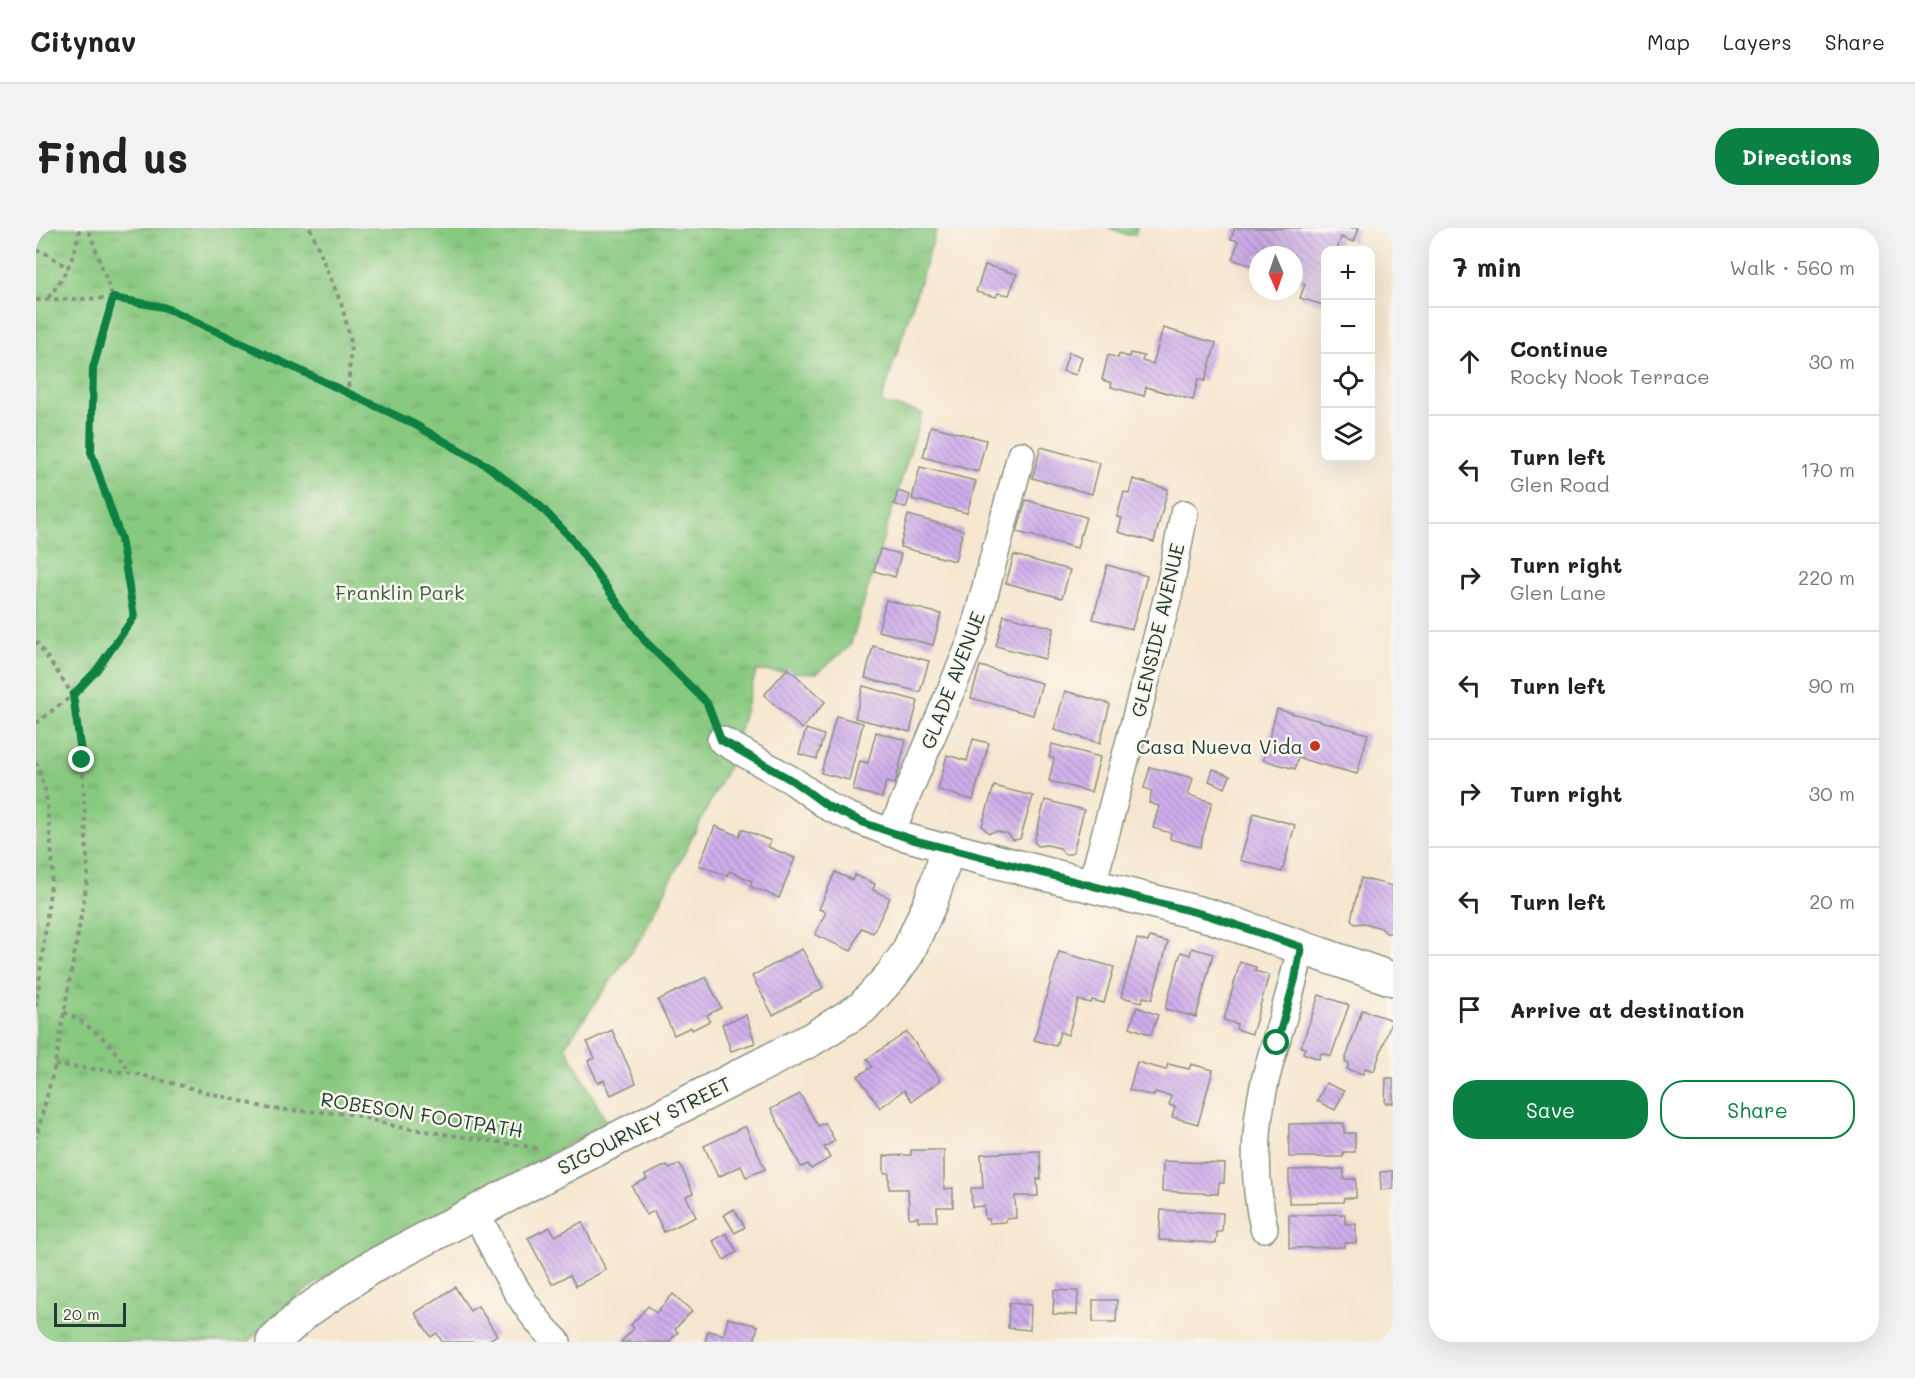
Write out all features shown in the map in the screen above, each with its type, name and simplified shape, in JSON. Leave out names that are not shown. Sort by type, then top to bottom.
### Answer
[{"type":"street","name":"GLADE AVENUE","points":[[891,833],[972,640],[1021,455]]},
{"type":"street","name":"GLENSIDE AVENUE","points":[[1088,885],[1097,866],[1169,592],[1184,513]]},
{"type":"street","points":[[721,740],[793,781],[829,807],[891,833],[1210,916],[1393,979]]},
{"type":"street","name":"SIGOURNEY STREET","points":[[273,1342],[304,1313],[368,1269],[802,1044],[862,1008],[907,954],[931,901],[948,849]]},
{"type":"street","points":[[1264,1228],[1258,1200],[1256,1157],[1260,1115],[1265,1083],[1295,979],[1301,947]]},
{"type":"street","points":[[476,1212],[508,1277],[543,1329],[557,1342]]},
{"type":"path","points":[[48,298],[63,278],[75,254],[80,228]]},
{"type":"path","points":[[36,723],[73,695],[96,671],[134,617],[121,539],[91,452],[93,368],[113,298],[88,228]]},
{"type":"path","points":[[310,228],[342,306],[351,342],[348,393]]},
{"type":"path","points":[[36,250],[47,254],[68,268]]},
{"type":"path","points":[[36,300],[113,298],[163,307],[412,423],[486,465],[538,504],[571,538],[645,641],[707,703],[721,740]]},
{"type":"path","points":[[36,641],[73,695],[82,760],[87,876],[54,1065],[36,1138]]},
{"type":"path","points":[[36,762],[46,793],[53,866],[36,1008]]},
{"type":"path","points":[[64,1012],[82,1022],[108,1042],[130,1072]]},
{"type":"path","name":"ROBESON FOOTPATH","points":[[54,1065],[130,1072],[271,1109],[351,1114],[398,1127],[538,1148]]},
{"type":"green space","name":"Franklin Park","points":[[36,228],[937,228],[881,403],[922,413],[850,646],[817,673],[756,671],[731,761],[642,936],[565,1046],[607,1123],[334,1271],[289,1303],[248,1342],[36,1342]]},
{"type":"green space","points":[[1109,228],[1137,228],[1135,234],[1128,235]]},
{"type":"building","points":[[1235,228],[1359,228],[1354,242],[1341,237],[1338,246],[1321,246],[1321,304],[1303,299],[1305,284],[1303,283],[1303,246],[1249,246],[1249,265],[1232,259],[1239,241],[1231,239]]},
{"type":"building","points":[[985,265],[1017,274],[1009,295],[998,293],[996,297],[976,292]]},
{"type":"building","points":[[1163,328],[1216,343],[1205,381],[1198,379],[1193,400],[1146,387],[1144,396],[1111,387],[1112,383],[1102,380],[1108,355],[1118,358],[1119,354],[1129,357],[1130,353],[1144,356],[1142,361],[1153,364]]},
{"type":"building","points":[[1069,352],[1082,357],[1076,375],[1063,371]]},
{"type":"building","points":[[931,426],[986,440],[978,472],[923,457]]},
{"type":"building","points":[[1041,447],[1100,463],[1092,494],[1032,478]]},
{"type":"building","points":[[920,467],[976,481],[967,513],[912,499]]},
{"type":"building","points":[[1133,479],[1168,489],[1154,542],[1118,532],[1122,518],[1117,517],[1124,492],[1129,494]]},
{"type":"building","points":[[898,491],[910,495],[906,508],[894,504]]},
{"type":"building","points":[[1026,500],[1086,517],[1077,548],[1017,532]]},
{"type":"building","points":[[908,515],[963,530],[955,561],[900,547]]},
{"type":"building","points":[[880,549],[901,554],[895,577],[874,571]]},
{"type":"building","points":[[1014,555],[1070,570],[1062,598],[1006,583]]},
{"type":"building","points":[[1107,565],[1147,576],[1132,629],[1093,619]]},
{"type":"building","points":[[886,600],[941,614],[933,645],[878,631]]},
{"type":"building","points":[[1004,615],[1054,628],[1045,659],[996,646]]},
{"type":"building","points":[[873,646],[929,661],[920,692],[865,678]]},
{"type":"building","points":[[980,666],[1042,683],[1033,715],[971,698]]},
{"type":"building","points":[[788,668],[825,702],[802,729],[764,695]]},
{"type":"building","points":[[863,686],[918,701],[910,732],[855,718]]},
{"type":"building","points":[[1065,691],[1110,704],[1100,743],[1054,730]]},
{"type":"building","name":"Casa Nueva Vida","points":[[1277,709],[1368,734],[1357,774],[1298,758],[1295,769],[1263,760]]},
{"type":"building","points":[[836,716],[863,723],[849,780],[821,773]]},
{"type":"building","points":[[806,729],[824,735],[817,759],[799,754]]},
{"type":"building","points":[[876,732],[906,740],[895,784],[886,782],[882,798],[853,790],[860,761],[868,763]]},
{"type":"building","points":[[973,739],[989,743],[973,800],[938,790],[947,755],[967,761]]},
{"type":"building","points":[[1052,744],[1100,757],[1091,792],[1049,781],[1054,759],[1049,757]]},
{"type":"building","points":[[1150,767],[1193,778],[1188,795],[1212,802],[1200,847],[1170,839],[1171,833],[1153,828],[1159,806],[1149,803],[1152,791],[1144,788]]},
{"type":"building","points":[[1213,769],[1230,776],[1225,788],[1209,781]]},
{"type":"building","points":[[994,786],[1033,796],[1020,839],[1013,840],[1008,834],[996,831],[989,833],[982,826]]},
{"type":"building","points":[[1045,800],[1084,810],[1073,852],[1070,854],[1064,854],[1060,848],[1047,845],[1038,846],[1034,842]]},
{"type":"building","points":[[1254,813],[1295,825],[1282,872],[1240,860]]},
{"type":"building","points":[[715,826],[739,836],[742,829],[771,841],[768,847],[795,858],[779,898],[750,886],[752,881],[729,871],[727,876],[699,865]]},
{"type":"building","points":[[835,872],[852,880],[855,875],[875,884],[873,890],[890,898],[873,933],[861,928],[851,951],[815,935],[826,912],[819,909]]},
{"type":"building","points":[[1361,878],[1393,886],[1393,932],[1386,933],[1381,928],[1364,923],[1355,924],[1351,919]]},
{"type":"building","points":[[1150,937],[1168,942],[1152,999],[1143,997],[1142,1002],[1121,997],[1137,939],[1148,942]]},
{"type":"building","points":[[1192,948],[1213,954],[1196,1017],[1165,1009],[1181,952],[1190,955]]},
{"type":"building","points":[[802,949],[823,988],[773,1015],[752,976]]},
{"type":"building","points":[[1059,952],[1114,967],[1104,1003],[1078,1000],[1068,1035],[1060,1032],[1056,1046],[1034,1040]]},
{"type":"building","points":[[1240,962],[1256,967],[1255,971],[1269,975],[1252,1034],[1236,1029],[1237,1024],[1224,1020]]},
{"type":"building","points":[[706,977],[721,1008],[707,1015],[710,1021],[692,1030],[691,1027],[674,1035],[658,1000]]},
{"type":"building","points":[[1319,995],[1349,1005],[1331,1056],[1321,1053],[1319,1059],[1303,1053],[1305,1048],[1301,1047]]},
{"type":"building","points":[[1137,1007],[1158,1015],[1151,1035],[1130,1027]]},
{"type":"building","points":[[1362,1010],[1392,1020],[1374,1071],[1365,1068],[1363,1074],[1347,1069],[1349,1063],[1345,1061]]},
{"type":"building","points":[[746,1015],[755,1043],[731,1051],[722,1024]]},
{"type":"building","points":[[612,1030],[636,1083],[611,1095],[604,1080],[598,1083],[588,1061],[595,1058],[587,1042]]},
{"type":"building","points":[[907,1032],[941,1080],[912,1101],[904,1090],[880,1108],[858,1076],[872,1067],[867,1059]]},
{"type":"building","points":[[1137,1062],[1166,1070],[1168,1064],[1189,1069],[1191,1064],[1213,1070],[1198,1124],[1172,1117],[1175,1107],[1169,1105],[1171,1096],[1155,1092],[1154,1096],[1129,1090]]},
{"type":"building","points":[[1386,1078],[1393,1078],[1393,1103],[1385,1103]]},
{"type":"building","points":[[1326,1083],[1344,1091],[1335,1110],[1317,1101]]},
{"type":"building","points":[[800,1094],[818,1126],[825,1123],[835,1141],[824,1147],[830,1158],[811,1169],[808,1164],[801,1167],[771,1109]]},
{"type":"building","points":[[1344,1123],[1344,1133],[1355,1133],[1355,1152],[1343,1152],[1343,1157],[1289,1157],[1289,1124]]},
{"type":"building","points":[[745,1126],[765,1169],[746,1177],[741,1166],[718,1177],[704,1146]]},
{"type":"building","points":[[911,1150],[944,1150],[944,1189],[953,1188],[953,1207],[937,1207],[937,1221],[918,1221],[918,1217],[909,1218],[908,1189],[889,1189],[889,1173],[884,1173],[884,1156],[911,1155]]},
{"type":"building","points":[[1040,1151],[1041,1179],[1037,1179],[1038,1196],[1015,1196],[1016,1218],[1006,1219],[1006,1222],[989,1223],[989,1219],[985,1219],[984,1206],[972,1207],[971,1188],[983,1188],[981,1154]]},
{"type":"building","points":[[1163,1161],[1225,1164],[1224,1183],[1219,1183],[1218,1194],[1162,1191]]},
{"type":"building","points":[[680,1164],[693,1193],[686,1196],[696,1217],[664,1232],[654,1211],[646,1215],[632,1186],[647,1179],[645,1175],[667,1165],[669,1169]]},
{"type":"building","points":[[1344,1169],[1344,1179],[1356,1179],[1356,1198],[1344,1198],[1343,1202],[1289,1203],[1289,1170]]},
{"type":"building","points":[[1393,1171],[1393,1189],[1381,1190],[1380,1172]]},
{"type":"building","points":[[734,1209],[745,1227],[735,1233],[724,1215]]},
{"type":"building","points":[[1161,1210],[1223,1213],[1222,1232],[1217,1232],[1216,1243],[1159,1240]]},
{"type":"building","points":[[1345,1214],[1345,1224],[1356,1224],[1356,1243],[1344,1243],[1344,1247],[1289,1248],[1289,1215]]},
{"type":"building","points":[[582,1222],[606,1270],[576,1286],[570,1275],[552,1284],[528,1238],[550,1227],[555,1236]]},
{"type":"building","points":[[726,1233],[737,1252],[724,1260],[713,1241]]},
{"type":"building","points":[[455,1287],[470,1311],[478,1306],[497,1335],[486,1342],[442,1342],[437,1333],[431,1337],[415,1313]]},
{"type":"building","points":[[1054,1290],[1078,1291],[1077,1315],[1053,1314]]},
{"type":"building","points":[[673,1294],[692,1311],[675,1329],[678,1332],[669,1342],[621,1342],[634,1328],[631,1325],[648,1306],[656,1313]]},
{"type":"building","points":[[1093,1300],[1117,1300],[1116,1322],[1093,1322]]},
{"type":"building","points":[[1009,1303],[1031,1305],[1030,1330],[1008,1328]]},
{"type":"building","points":[[728,1318],[758,1326],[754,1342],[705,1342],[708,1331],[724,1335]]},
{"type":"place","name":"Casa Nueva Vida","points":[[1315,746]]},
{"type":"route","points":[[82,760],[73,695],[96,671],[134,617],[121,539],[91,452],[93,368],[113,298],[173,311],[412,423],[486,465],[538,504],[571,538],[645,641],[707,703],[721,740],[793,781],[829,807],[867,824],[914,840],[1210,916],[1301,947],[1295,979],[1277,1043]]}]
